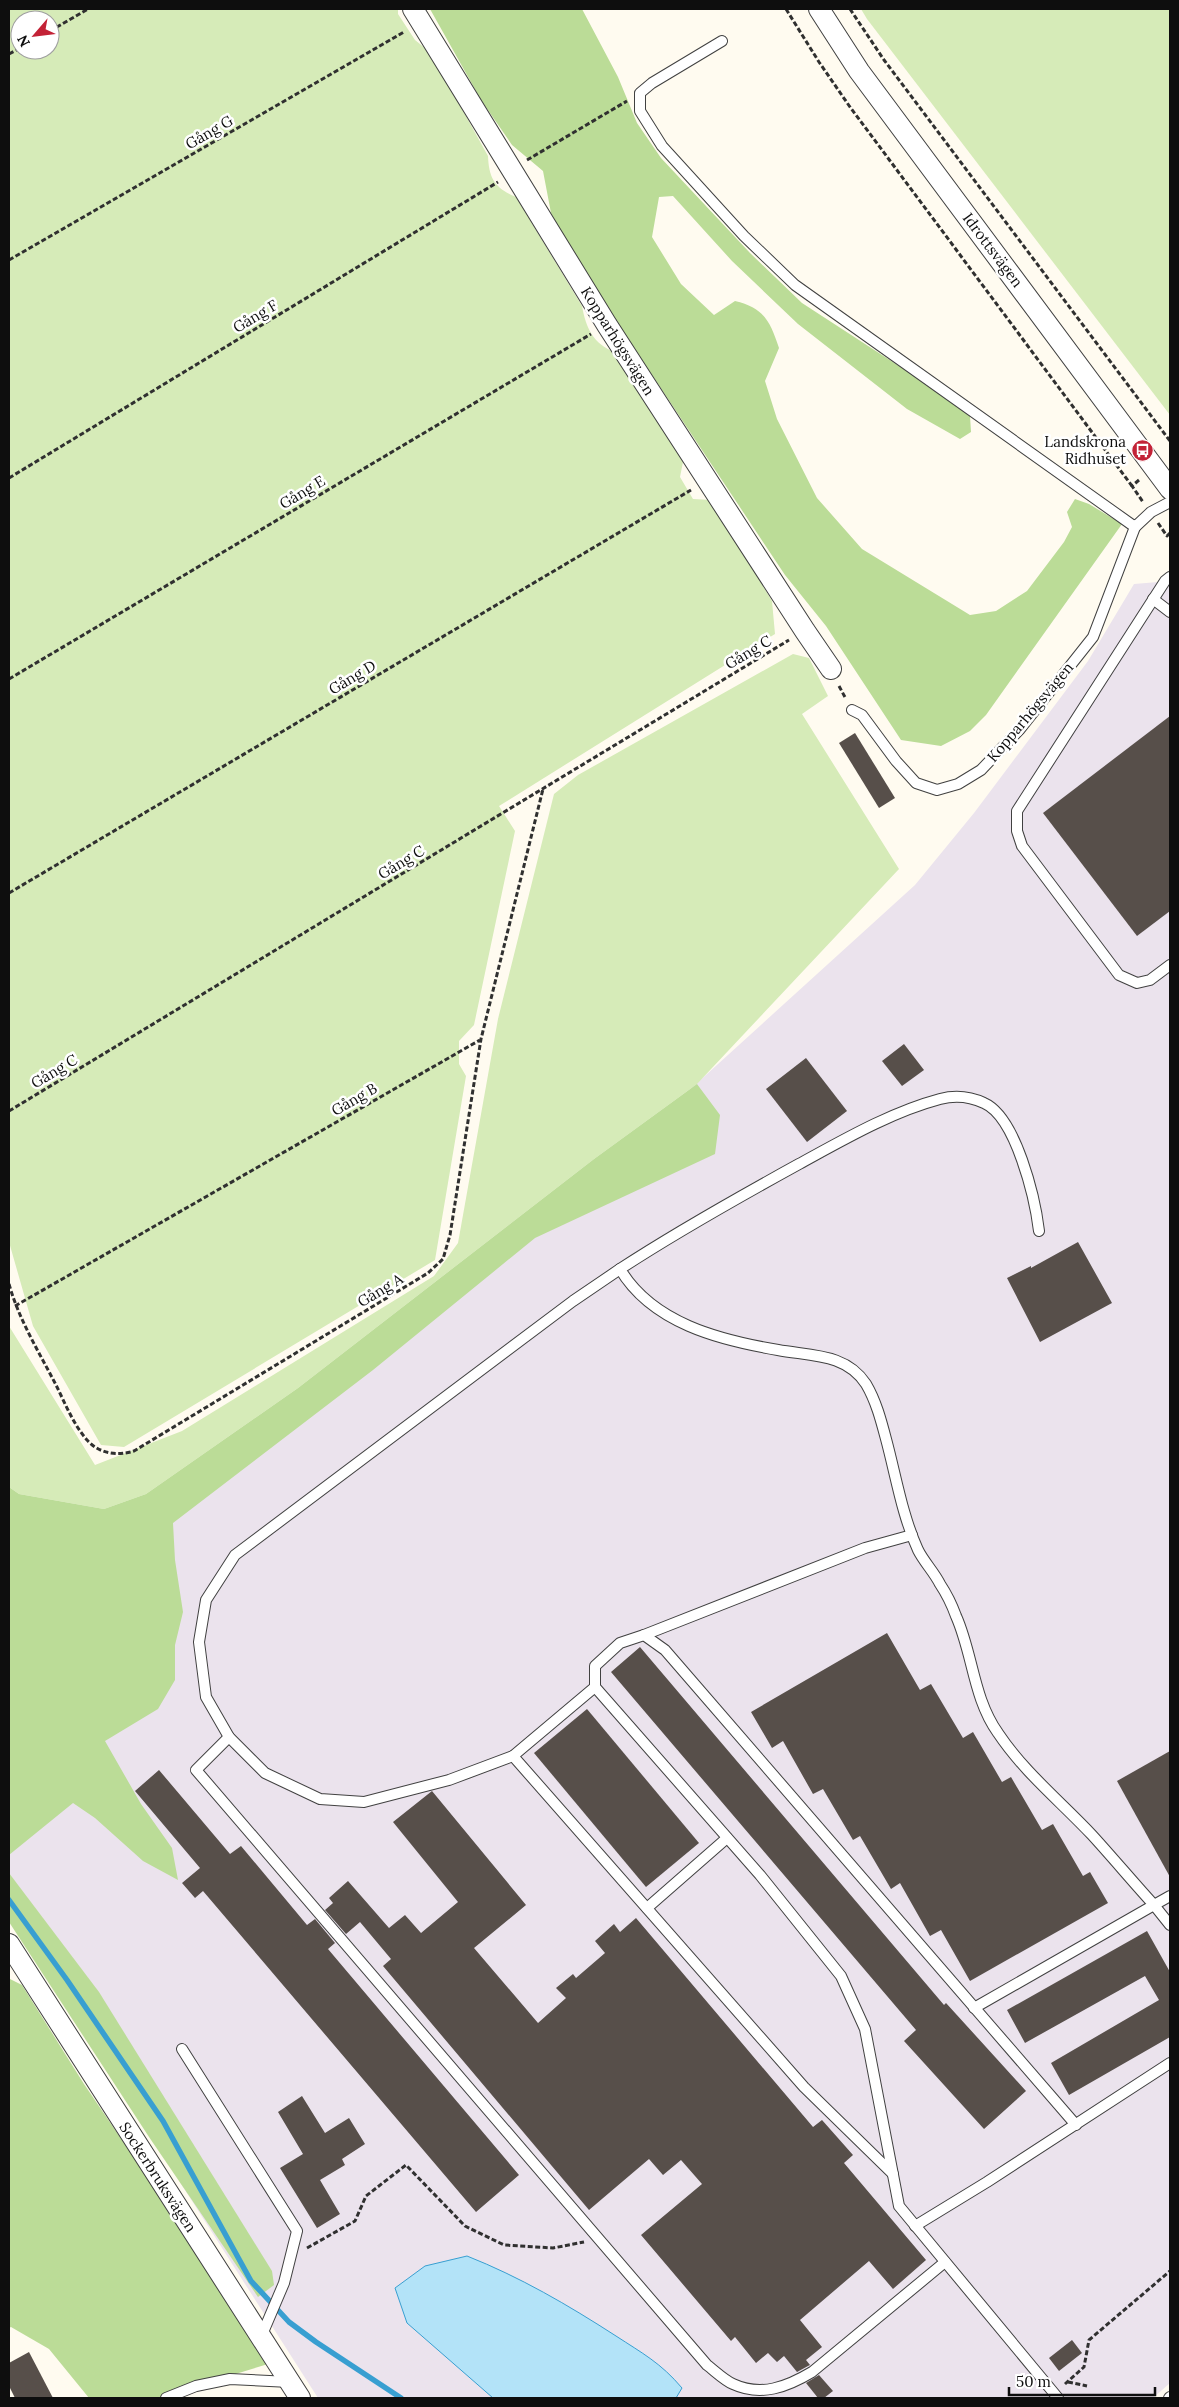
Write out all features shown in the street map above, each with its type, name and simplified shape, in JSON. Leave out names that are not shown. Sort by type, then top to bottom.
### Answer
[{"type":"street","name":"Idrottsvägen","points":[[819,9],[859,71],[1170,490]]},
{"type":"street","name":"Kopparhögsvägen","points":[[417,16],[607,325],[805,631],[832,669]]},
{"type":"street","name":"Sockerbruksvägen","points":[[11,1953],[265,2328],[295,2390]]},
{"type":"lane","points":[[722,41],[652,83],[640,94],[640,112],[662,146],[744,236],[795,285],[1135,527],[1151,512],[1170,502]]},
{"type":"lane","name":"Kopparhögsvägen","points":[[852,710],[862,715],[896,761],[916,783],[937,790],[958,784],[980,770],[1020,728],[1093,636],[1135,527]]},
{"type":"lane","points":[[1170,576],[1153,599],[1017,811],[1017,831],[1022,846],[1119,975],[1137,983],[1150,980],[1170,965]]},
{"type":"lane","points":[[1153,599],[1170,612]]},
{"type":"lane","points":[[595,1687],[513,1756],[450,1780],[364,1802],[320,1799],[265,1773],[229,1737],[206,1697],[199,1642],[206,1600],[234,1555],[573,1301],[665,1240],[830,1147],[897,1115],[940,1099],[964,1096],[986,1103],[1003,1120],[1025,1166],[1035,1202],[1039,1231]]},
{"type":"lane","points":[[620,1269],[627,1281],[647,1302],[680,1322],[723,1338],[778,1350],[821,1355],[846,1364],[865,1383],[878,1411],[906,1519],[912,1535],[919,1552],[941,1585],[957,1618],[978,1693],[996,1732],[1028,1773],[1091,1834],[1170,1925]]},
{"type":"lane","points":[[912,1535],[865,1548],[620,1643],[595,1666],[595,1687],[760,1875],[841,1976],[865,2029],[899,2206],[1056,2396]]},
{"type":"lane","points":[[644,1635],[665,1650],[1076,2124]]},
{"type":"lane","points":[[229,1737],[196,1770],[707,2365],[732,2384],[757,2391],[790,2386],[812,2372],[945,2262]]},
{"type":"lane","points":[[513,1756],[804,2087],[893,2174]]},
{"type":"lane","points":[[647,1908],[727,1838]]},
{"type":"lane","points":[[974,2008],[1170,1896]]},
{"type":"lane","points":[[182,2049],[297,2231],[284,2283],[265,2328]]},
{"type":"lane","points":[[915,2226],[1170,2063]]},
{"type":"lane","points":[[166,2398],[196,2386],[230,2379],[295,2390]]},
{"type":"path","points":[[60,24],[88,9]]},
{"type":"path","points":[[786,9],[850,107],[1132,486]]},
{"type":"path","points":[[850,9],[884,60],[1170,441]]},
{"type":"path","name":"Gång G","points":[[9,260],[417,16]]},
{"type":"path","name":"Gång F","points":[[9,478],[513,173],[526,160],[640,94]]},
{"type":"path","name":"Gång E","points":[[9,678],[607,325]]},
{"type":"path","name":"Gång D","points":[[9,893],[707,480]]},
{"type":"path","name":"Gång C","points":[[9,1111],[805,631]]},
{"type":"path","points":[[832,669],[852,710]]},
{"type":"path","points":[[481,1039],[542,789]]},
{"type":"path","name":"Gång B","points":[[15,1306],[481,1039]]},
{"type":"path","name":"Gång A","points":[[15,1306],[72,1416],[88,1442],[103,1452],[122,1455],[134,1451],[428,1273],[443,1259],[450,1235],[481,1039]]},
{"type":"path","points":[[9,1284],[15,1306]]},
{"type":"path","points":[[291,2258],[355,2221],[366,2196],[406,2165],[465,2226],[504,2245],[553,2248],[600,2240]]},
{"type":"path","points":[[1056,2396],[1084,2367],[1089,2340],[1170,2271]]},
{"type":"path","points":[[1068,2382],[1087,2386]]},
{"type":"shaded area","points":[[1170,581],[1170,2383],[1153,2398],[318,2398],[9,1915],[9,1802],[169,1523],[544,1222],[915,885],[974,813],[1088,661],[1134,584]]},
{"type":"green space","points":[[9,9],[398,9],[398,14],[415,40],[431,53],[488,156],[494,182],[503,190],[516,197],[582,306],[588,328],[601,345],[615,352],[673,440],[683,462],[680,477],[693,499],[712,500],[772,601],[775,634],[499,806],[515,831],[474,1025],[459,1041],[459,1064],[466,1076],[435,1260],[124,1447],[101,1445],[33,1326],[9,1242]]},
{"type":"green space","points":[[430,9],[582,9],[618,77],[637,123],[661,158],[750,253],[802,303],[902,368],[970,416],[971,432],[960,439],[907,409],[798,324],[732,261],[673,196],[659,197],[652,237],[681,284],[714,315],[735,301],[753,308],[769,323],[779,348],[765,381],[777,419],[817,498],[862,549],[970,615],[996,611],[1027,591],[1064,542],[1072,527],[1067,512],[1075,499],[1089,504],[1122,524],[986,715],[970,731],[941,746],[901,740],[826,626],[785,575],[575,259],[551,213],[543,171],[512,145],[481,100]]},
{"type":"green space","points":[[861,9],[1170,9],[1170,415],[867,19]]},
{"type":"green space","points":[[793,654],[809,658],[828,696],[802,714],[899,869],[697,1084],[594,1159],[298,1388],[146,1494],[104,1509],[19,1494],[9,1487],[9,1326],[95,1465],[182,1431],[434,1276],[458,1243],[498,1019],[554,794],[578,775]]},
{"type":"green space","points":[[697,1084],[720,1115],[715,1154],[535,1238],[373,1370],[173,1523],[175,1560],[183,1612],[175,1645],[175,1680],[158,1709],[105,1741],[141,1804],[172,1848],[178,1880],[143,1861],[95,1818],[73,1803],[9,1855],[9,1487],[19,1494],[104,1509],[146,1494],[298,1388],[594,1159]]},
{"type":"green space","points":[[9,1873],[99,1992],[272,2271],[274,2285],[258,2297],[149,2137],[9,1922]]},
{"type":"green space","points":[[10,1979],[22,1985],[84,2084],[244,2320],[268,2364],[229,2376],[181,2398],[89,2398],[49,2349],[11,2327],[9,2328]]},
{"type":"water","points":[[467,2256],[543,2292],[643,2353],[659,2365],[682,2388],[676,2398],[493,2398],[407,2323],[395,2288],[425,2266]]},
{"type":"building","points":[[1170,716],[1170,911],[1137,936],[1043,813]]},
{"type":"building","points":[[855,733],[895,798],[879,808],[839,743]]},
{"type":"building","points":[[904,1044],[924,1070],[902,1086],[882,1061]]},
{"type":"building","points":[[806,1058],[847,1111],[807,1142],[766,1089]]},
{"type":"building","points":[[1078,1242],[1112,1303],[1040,1342],[1007,1278],[1031,1266],[1031,1268]]},
{"type":"building","points":[[887,1633],[920,1690],[931,1684],[963,1738],[973,1732],[1002,1782],[1011,1777],[1042,1830],[1053,1824],[1083,1876],[1090,1872],[1108,1903],[970,1981],[941,1930],[930,1936],[900,1883],[891,1889],[860,1836],[853,1840],[823,1789],[813,1794],[783,1741],[772,1748],[751,1712]]},
{"type":"building","points":[[640,1647],[944,2005],[946,2003],[1026,2091],[984,2129],[904,2041],[916,2030],[611,1672]]},
{"type":"building","points":[[587,1709],[699,1843],[646,1887],[534,1753]]},
{"type":"building","points":[[1170,1751],[1170,1877],[1117,1781]]},
{"type":"building","points":[[159,1770],[230,1854],[241,1846],[307,1925],[315,1919],[335,1943],[328,1949],[519,2175],[476,2212],[203,1891],[195,1898],[182,1883],[200,1868],[135,1791]]},
{"type":"building","points":[[432,1791],[526,1905],[474,1948],[538,2023],[566,1998],[556,1988],[573,1974],[576,1978],[605,1953],[595,1941],[614,1924],[620,1932],[636,1918],[813,2127],[822,2120],[853,2155],[844,2163],[926,2260],[893,2289],[869,2261],[800,2320],[822,2347],[806,2360],[810,2365],[797,2372],[784,2356],[777,2362],[768,2353],[756,2363],[735,2337],[731,2341],[641,2235],[702,2184],[681,2160],[663,2175],[649,2159],[589,2210],[383,1966],[391,1959],[360,1922],[346,1934],[325,1910],[333,1903],[329,1898],[348,1881],[389,1928],[405,1915],[421,1933],[458,1902],[393,1822]]},
{"type":"building","points":[[1147,1931],[1170,1972],[1170,2037],[1069,2095],[1051,2063],[1159,2000],[1145,1976],[1025,2043],[1007,2010]]},
{"type":"building","points":[[302,2096],[325,2133],[349,2118],[365,2144],[342,2159],[345,2165],[320,2180],[340,2214],[317,2228],[280,2168],[303,2154],[278,2112]]},
{"type":"building","points":[[1072,2340],[1082,2353],[1059,2371],[1049,2358]]},
{"type":"building","points":[[29,2352],[53,2398],[15,2398],[9,2386],[9,2363]]},
{"type":"building","points":[[819,2375],[833,2391],[824,2398],[818,2398],[806,2383]]},
{"type":"waterway","points":[[9,1900],[67,1980],[163,2121],[251,2281],[289,2322],[401,2398]]},
{"type":"place","name":"Landskrona Ridhuset","points":[[1142,450]]}]
